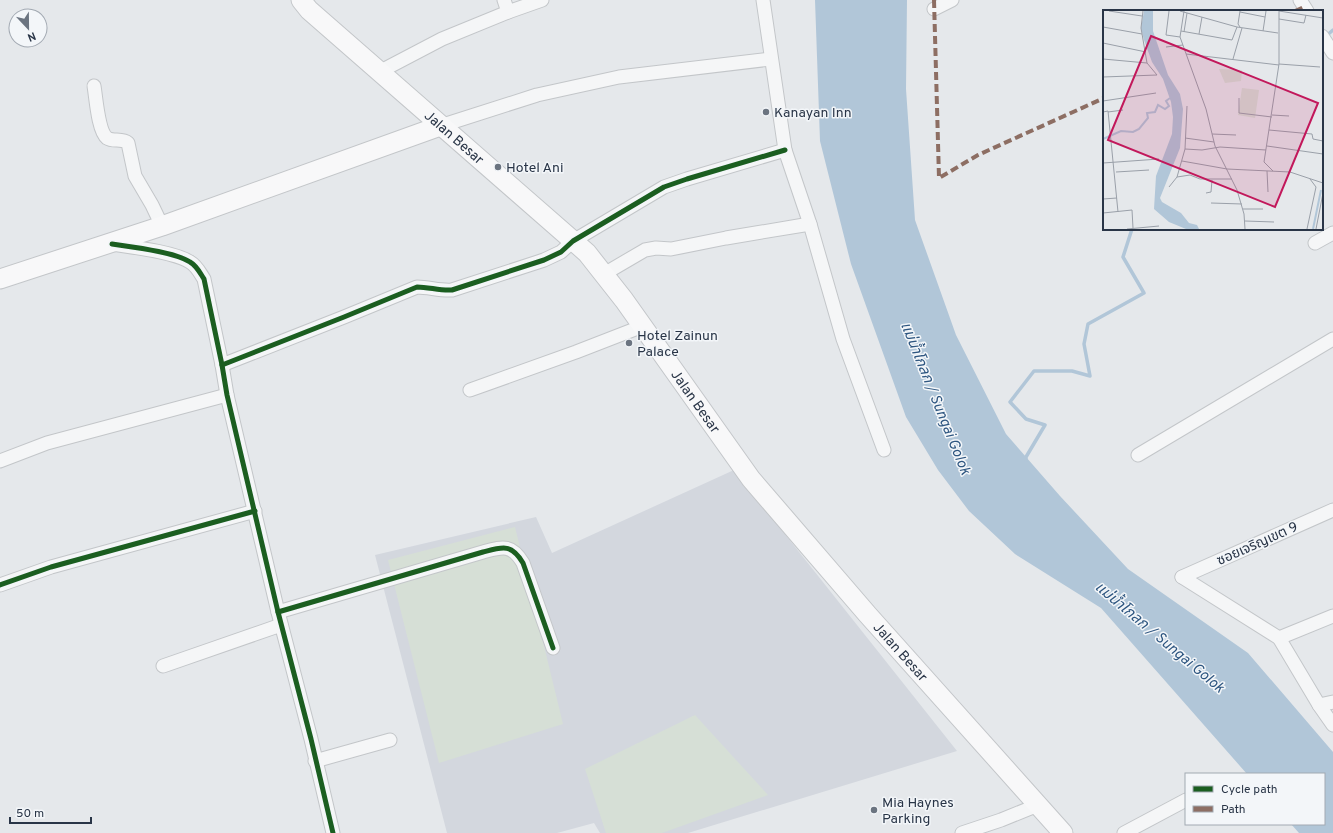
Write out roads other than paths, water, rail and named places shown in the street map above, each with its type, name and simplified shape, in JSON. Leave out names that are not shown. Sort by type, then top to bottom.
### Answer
[{"type":"main road","name":"Jalan Besar","points":[[301,0],[309,10],[440,126],[587,253],[643,326],[751,479],[868,615],[1062,833]]},
{"type":"main road","points":[[0,279],[112,244],[440,126]]},
{"type":"street","points":[[379,72],[506,6],[542,0]]},
{"type":"street","points":[[763,0],[785,150],[810,224],[843,339],[884,450]]},
{"type":"street","points":[[934,9],[952,0]]},
{"type":"street","points":[[1300,0],[1305,10]]},
{"type":"street","points":[[1323,38],[1332,51]]},
{"type":"street","points":[[440,126],[537,95],[619,77],[771,59]]},
{"type":"street","points":[[94,86],[100,126],[104,135],[109,139],[121,140],[128,143],[135,176],[162,226]]},
{"type":"street","points":[[222,364],[417,287],[443,291],[452,290],[544,260],[561,252],[573,240],[664,187],[785,150]]},
{"type":"street","points":[[604,274],[644,250],[656,248],[671,249],[810,224]]},
{"type":"street","points":[[1315,243],[1333,233]]},
{"type":"street","points":[[112,244],[176,256],[190,262],[198,269],[204,279],[227,395],[333,833]]},
{"type":"street","points":[[470,390],[643,326]]},
{"type":"street","points":[[1138,455],[1333,339]]},
{"type":"street","points":[[0,461],[47,443],[227,395]]},
{"type":"street","name":"ซอยเจริญเขต 9","points":[[1279,638],[1182,577],[1333,510]]},
{"type":"street","points":[[0,585],[51,567],[255,511]]},
{"type":"street","points":[[163,666],[280,618],[501,547],[509,548],[516,552],[523,563],[553,648]]},
{"type":"street","points":[[1333,616],[1279,638],[1319,705],[1333,725]]},
{"type":"street","points":[[1319,705],[1333,702]]},
{"type":"street","points":[[316,761],[390,740]]},
{"type":"street","points":[[1124,833],[1185,801]]},
{"type":"street","points":[[962,833],[1001,820],[1038,805]]},
{"type":"water","name":"แม่น้ำโกลก / Sungai Golok","points":[[815,0],[907,0],[906,89],[915,220],[956,335],[1006,434],[1060,496],[1128,569],[1248,653],[1333,752],[1333,833],[1299,833],[1292,825],[1325,825],[1325,773],[1246,773],[1101,608],[1015,554],[969,511],[938,470],[906,417],[851,264],[820,141]]},
{"type":"waterway","points":[[1325,37],[1333,30]]},
{"type":"waterway","points":[[1026,460],[1026,457],[1045,425],[1026,419],[1010,402],[1034,371],[1072,371],[1090,376],[1084,344],[1088,324],[1144,293],[1123,257],[1132,230]]},
{"type":"place","name":"Kanayan Inn","points":[[766,112]]},
{"type":"place","name":"Hotel Ani","points":[[498,167]]},
{"type":"place","name":"Hotel Zainun Palace","points":[[629,343]]},
{"type":"place","name":"Mia Haynes Parking","points":[[874,810]]}]
